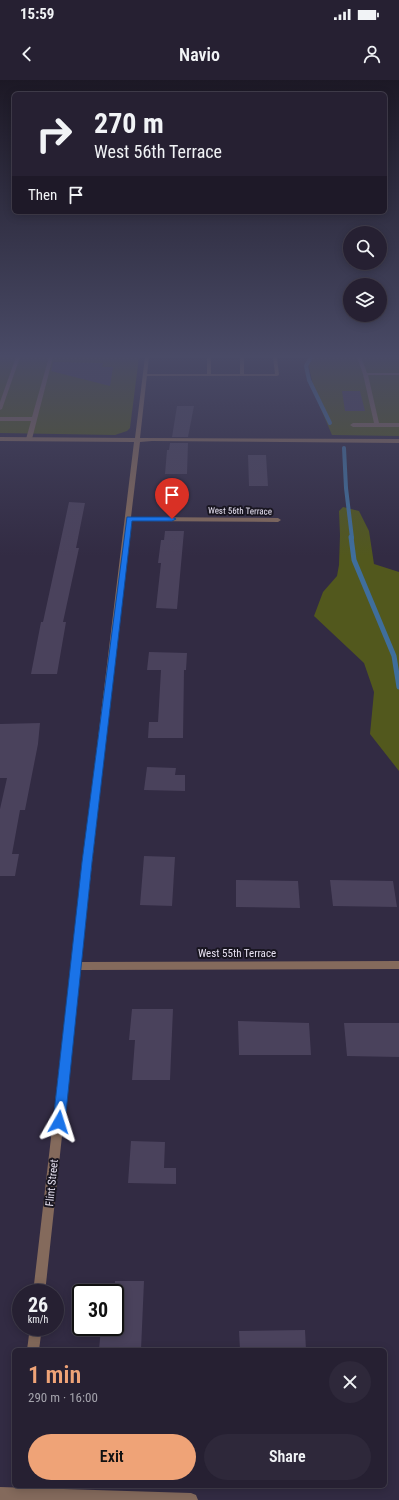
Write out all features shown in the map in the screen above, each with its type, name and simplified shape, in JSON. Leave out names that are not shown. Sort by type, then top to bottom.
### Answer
[{"type":"street","points":[[29,439],[33,423]]},
{"type":"street","name":"Flint Street","points":[[40,1284],[87,862],[141,423]]},
{"type":"street","points":[[353,425],[399,425]]},
{"type":"street","points":[[0,439],[139,440],[152,438],[399,441]]},
{"type":"street","name":"West 56th Terrace","points":[[129,519],[278,520]]},
{"type":"street","name":"West 55th Terrace","points":[[76,966],[399,965]]},
{"type":"street","points":[[33,1348],[35,1336]]},
{"type":"street","points":[[0,1494],[17,1490],[191,1500]]},
{"type":"green space","points":[[0,423],[131,423],[130,428],[127,431],[115,435],[0,433]]},
{"type":"green space","points":[[327,423],[399,423],[399,436],[332,435]]},
{"type":"green space","points":[[343,507],[359,511],[369,531],[374,564],[399,572],[399,771],[370,734],[374,692],[364,663],[314,616],[323,592],[337,576],[340,535],[339,511]]},
{"type":"building","points":[[174,423],[191,423],[188,437],[172,437]]},
{"type":"building","points":[[170,443],[188,443],[187,474],[165,474],[167,450],[169,450]]},
{"type":"building","points":[[248,455],[266,455],[268,486],[249,486]]},
{"type":"building","points":[[69,502],[85,503],[76,548],[79,548],[63,622],[66,622],[57,674],[31,674],[41,622],[43,622]]},
{"type":"building","points":[[165,531],[184,531],[177,609],[156,608],[161,563],[158,563],[161,540],[164,540]]},
{"type":"building","points":[[149,652],[187,653],[186,670],[184,670],[183,738],[148,738],[149,722],[158,722],[161,670],[147,670]]},
{"type":"building","points":[[40,723],[38,744],[25,810],[20,810],[12,854],[19,854],[15,876],[0,876],[0,809],[7,778],[0,778],[0,724]]},
{"type":"building","points":[[147,767],[176,768],[175,775],[185,775],[185,791],[144,790]]},
{"type":"building","points":[[144,856],[175,857],[172,906],[140,905]]},
{"type":"building","points":[[236,880],[298,881],[300,908],[236,907]]},
{"type":"building","points":[[330,880],[393,881],[397,907],[333,906]]},
{"type":"building","points":[[132,1009],[173,1009],[170,1080],[132,1080],[135,1040],[129,1040]]},
{"type":"building","points":[[238,1021],[309,1023],[311,1055],[239,1055]]},
{"type":"building","points":[[344,1023],[399,1023],[399,1057],[347,1056]]},
{"type":"building","points":[[131,1141],[165,1142],[164,1168],[176,1168],[176,1184],[128,1183]]},
{"type":"building","points":[[115,1281],[144,1281],[141,1348],[99,1348],[100,1336],[124,1336],[124,1284],[115,1284]]},
{"type":"building","points":[[305,1330],[306,1348],[240,1348],[239,1331]]},
{"type":"waterway","points":[[344,448],[346,488],[352,538]]},
{"type":"waterway","points":[[351,537],[354,560],[394,656],[399,687]]},
{"type":"route","points":[[59,1122],[87,862],[129,519],[172,519]]}]
